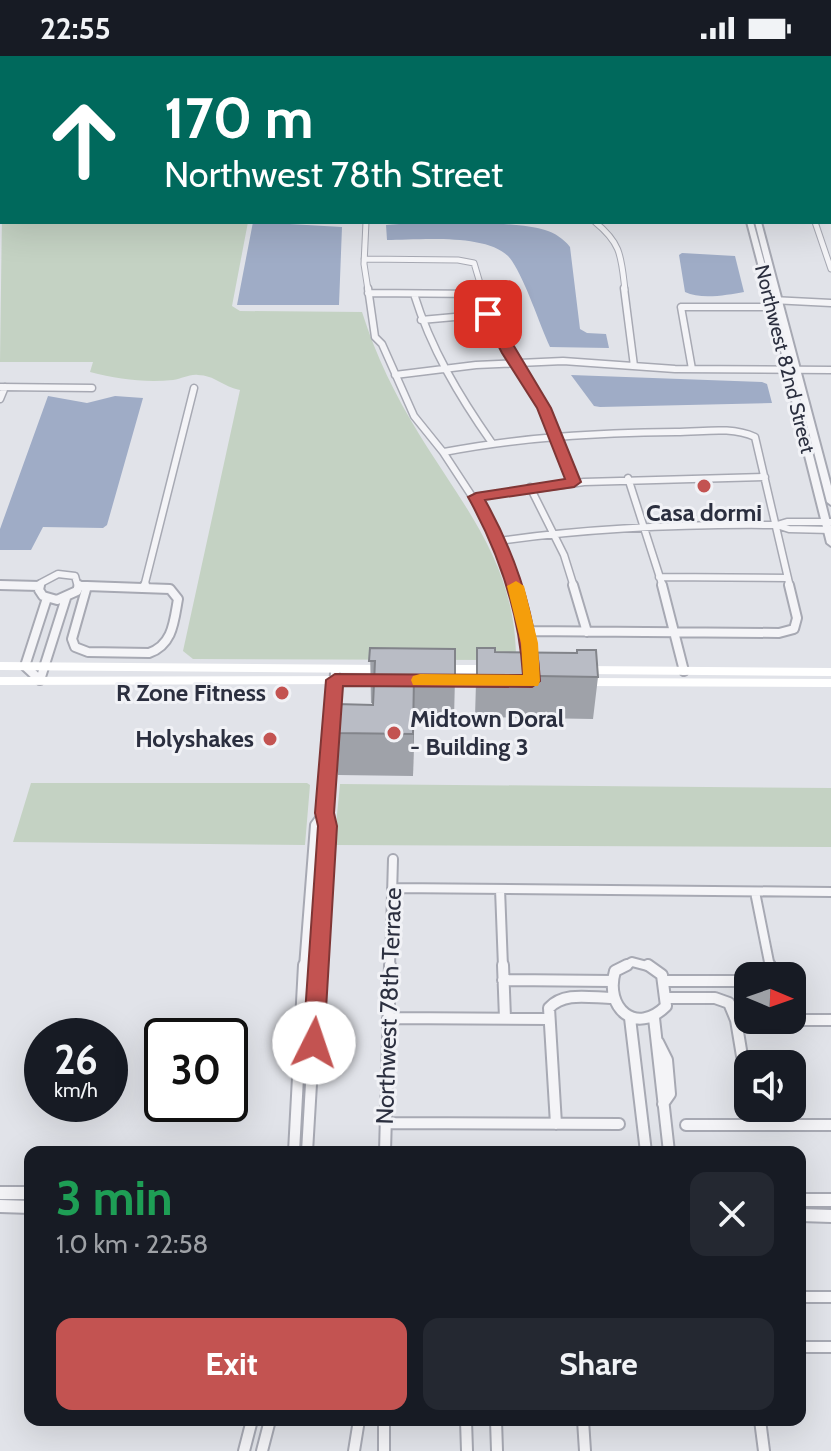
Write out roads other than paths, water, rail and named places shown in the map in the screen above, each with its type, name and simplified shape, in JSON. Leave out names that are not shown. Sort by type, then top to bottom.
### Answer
[{"type":"main road","points":[[0,666],[335,674]]},
{"type":"main road","points":[[517,670],[547,670]]},
{"type":"main road","points":[[577,670],[831,672]]},
{"type":"main road","points":[[0,681],[400,674]]},
{"type":"main road","points":[[430,675],[504,675]]},
{"type":"main road","points":[[571,682],[831,683]]},
{"type":"street","points":[[366,224],[364,259],[375,337],[382,344],[414,416],[476,497],[499,541],[513,577],[527,631],[532,670]]},
{"type":"street","points":[[597,224],[613,237],[620,252],[634,366]]},
{"type":"street","name":"Northwest 82nd Street","points":[[751,224],[776,302]]},
{"type":"street","name":"Northwest 82nd Street","points":[[758,224],[776,302],[831,502]]},
{"type":"street","points":[[816,224],[831,269]]},
{"type":"street","points":[[364,259],[469,261],[475,266],[488,314],[514,363],[544,408],[574,482]]},
{"type":"street","points":[[368,293],[482,294]]},
{"type":"street","points":[[414,294],[421,320],[443,369],[492,443]]},
{"type":"street","points":[[692,369],[681,307],[831,301]]},
{"type":"street","points":[[421,320],[488,314]]},
{"type":"street","points":[[395,375],[563,361],[692,369],[831,370]]},
{"type":"street","name":"Northwest 82nd Street","points":[[794,370],[831,543]]},
{"type":"street","points":[[0,399],[3,387],[92,388]]},
{"type":"street","points":[[144,588],[194,388]]},
{"type":"street","points":[[444,452],[492,443],[554,438],[717,431],[750,435],[757,443],[797,618],[794,629],[779,633],[527,631]]},
{"type":"street","points":[[476,497],[530,487],[628,478],[765,477]]},
{"type":"street","points":[[628,478],[676,632],[684,671]]},
{"type":"street","points":[[530,487],[555,533],[573,578],[587,632]]},
{"type":"street","points":[[499,541],[644,525],[777,525],[789,529],[829,526]]},
{"type":"street","points":[[0,585],[39,586],[47,578],[64,574],[75,576],[83,586]]},
{"type":"street","points":[[659,577],[788,578]]},
{"type":"street","points":[[39,586],[40,593],[47,598],[66,598],[83,586],[170,589],[178,599],[169,642],[164,648],[149,653],[88,652],[75,647],[72,639],[83,586]]},
{"type":"street","points":[[47,598],[25,666],[40,680],[66,598]]},
{"type":"street","points":[[41,617],[59,618]]},
{"type":"street","points":[[307,1146],[327,826],[324,813],[335,674]]},
{"type":"street","points":[[294,1146],[300,1012],[315,825],[324,813]]},
{"type":"street","name":"Northwest 78th Terrace","points":[[385,1146],[393,859]]},
{"type":"street","points":[[392,888],[831,892]]},
{"type":"street","points":[[500,889],[505,1018]]},
{"type":"street","points":[[755,892],[769,962]]},
{"type":"street","points":[[632,962],[652,966],[664,981],[667,998],[663,1011],[654,1018],[630,1018],[617,1007],[613,998],[615,971],[632,962]]},
{"type":"street","points":[[503,980],[612,981]]},
{"type":"street","points":[[664,981],[734,981]]},
{"type":"street","points":[[556,1124],[549,1008],[557,999],[613,998]]},
{"type":"street","points":[[667,998],[723,1000],[734,1013]]},
{"type":"street","points":[[300,1012],[316,1012]]},
{"type":"street","points":[[388,1018],[549,1019]]},
{"type":"street","points":[[630,1018],[645,1146]]},
{"type":"street","points":[[654,1018],[668,1146]]},
{"type":"street","points":[[806,1020],[831,1020]]},
{"type":"street","points":[[657,1040],[667,1060],[670,1094],[663,1104]]},
{"type":"street","points":[[636,1062],[658,1062]]},
{"type":"street","points":[[385,1123],[619,1124]]},
{"type":"street","points":[[686,1125],[831,1125]]},
{"type":"street","points":[[0,1193],[24,1193]]},
{"type":"street","points":[[806,1200],[831,1200]]},
{"type":"street","points":[[0,1206],[24,1207]]},
{"type":"street","points":[[806,1215],[831,1216]]},
{"type":"street","points":[[806,1297],[831,1297]]},
{"type":"street","points":[[806,1347],[831,1347]]},
{"type":"street","points":[[244,1451],[250,1426]]},
{"type":"street","points":[[262,1451],[268,1426]]},
{"type":"street","points":[[354,1451],[358,1426]]},
{"type":"street","points":[[384,1426],[384,1451]]},
{"type":"street","points":[[466,1426],[467,1451]]},
{"type":"street","points":[[496,1426],[497,1451]]},
{"type":"street","points":[[583,1426],[585,1451]]},
{"type":"street","points":[[761,1426],[764,1451]]},
{"type":"water","points":[[253,224],[342,227],[339,305],[237,305]]},
{"type":"water","points":[[414,224],[499,224],[530,227],[556,235],[570,247],[580,329],[587,333],[606,334],[609,348],[550,347],[512,261],[489,245],[435,239],[387,240],[386,225]]},
{"type":"water","points":[[679,255],[735,256],[744,292],[706,296],[685,292]]},
{"type":"water","points":[[571,375],[762,382],[767,384],[772,403],[600,407],[594,406]]},
{"type":"water","points":[[48,396],[87,403],[115,396],[143,398],[107,525],[103,528],[43,527],[31,550],[0,550],[0,529]]},
{"type":"place","name":"Casa dormi","points":[[704,486]]},
{"type":"place","name":"R Zone Fitness","points":[[282,693]]},
{"type":"place","name":"Midtown Doral - Building 3","points":[[394,733]]},
{"type":"place","name":"Holyshakes","points":[[270,739]]}]
